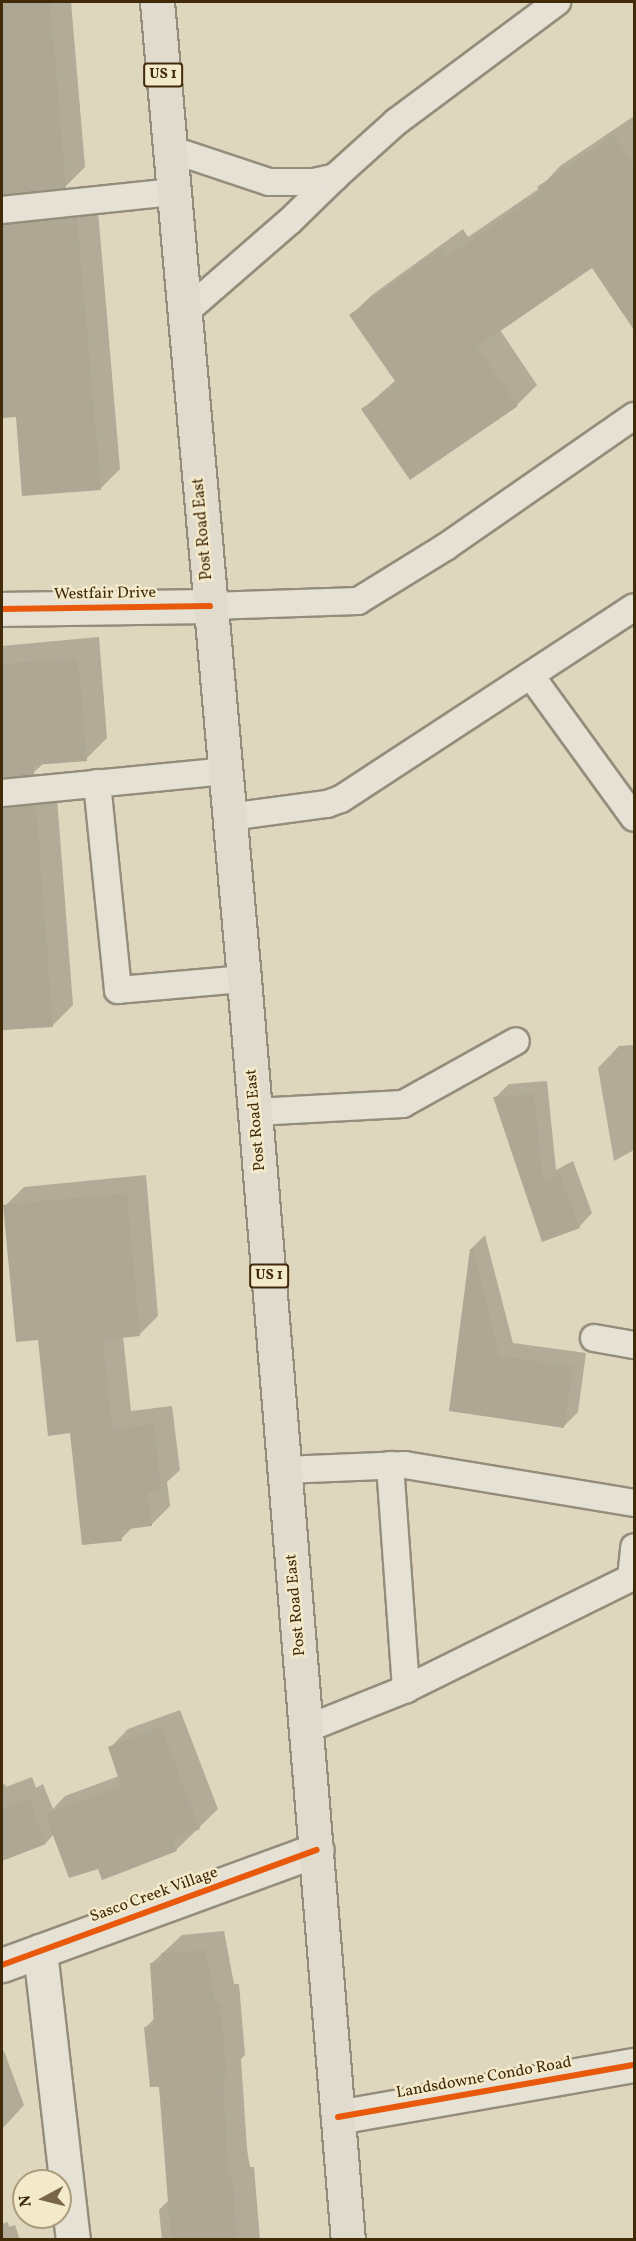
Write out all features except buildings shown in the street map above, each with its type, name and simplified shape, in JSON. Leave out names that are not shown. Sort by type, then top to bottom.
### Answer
[{"type":"main road","name":"Post Road East","points":[[157,2],[244,980],[348,2240]]},
{"type":"street","name":"Westfair Drive","points":[[2,609],[210,606]]},
{"type":"street","name":"Sasco Creek Village","points":[[2,1965],[317,1850]]},
{"type":"street","points":[[40,1951],[73,2240]]},
{"type":"street","name":"Landsdowne Condo Road","points":[[338,2117],[634,2065]]},
{"type":"lane","points":[[184,313],[291,221],[335,177],[396,122],[557,2]]},
{"type":"lane","points":[[170,149],[269,182],[314,182],[335,177]]},
{"type":"lane","points":[[2,210],[173,192]]},
{"type":"lane","points":[[210,606],[358,601],[447,546],[634,416]]},
{"type":"lane","points":[[229,818],[327,804],[342,799],[634,607]]},
{"type":"lane","points":[[531,676],[634,818]]},
{"type":"lane","points":[[2,793],[225,771]]},
{"type":"lane","points":[[98,783],[118,990],[244,980]]},
{"type":"lane","points":[[255,1112],[403,1104],[516,1041]]},
{"type":"lane","points":[[594,1338],[634,1345]]},
{"type":"lane","points":[[284,1470],[405,1465],[634,1503]]},
{"type":"lane","points":[[390,1466],[406,1689]]},
{"type":"lane","points":[[306,1729],[406,1689],[631,1578],[634,1547]]},
{"type":"cycle path","points":[[2,609],[210,606]]},
{"type":"cycle path","points":[[2,1965],[317,1850]]},
{"type":"cycle path","points":[[338,2117],[634,2065]]}]
